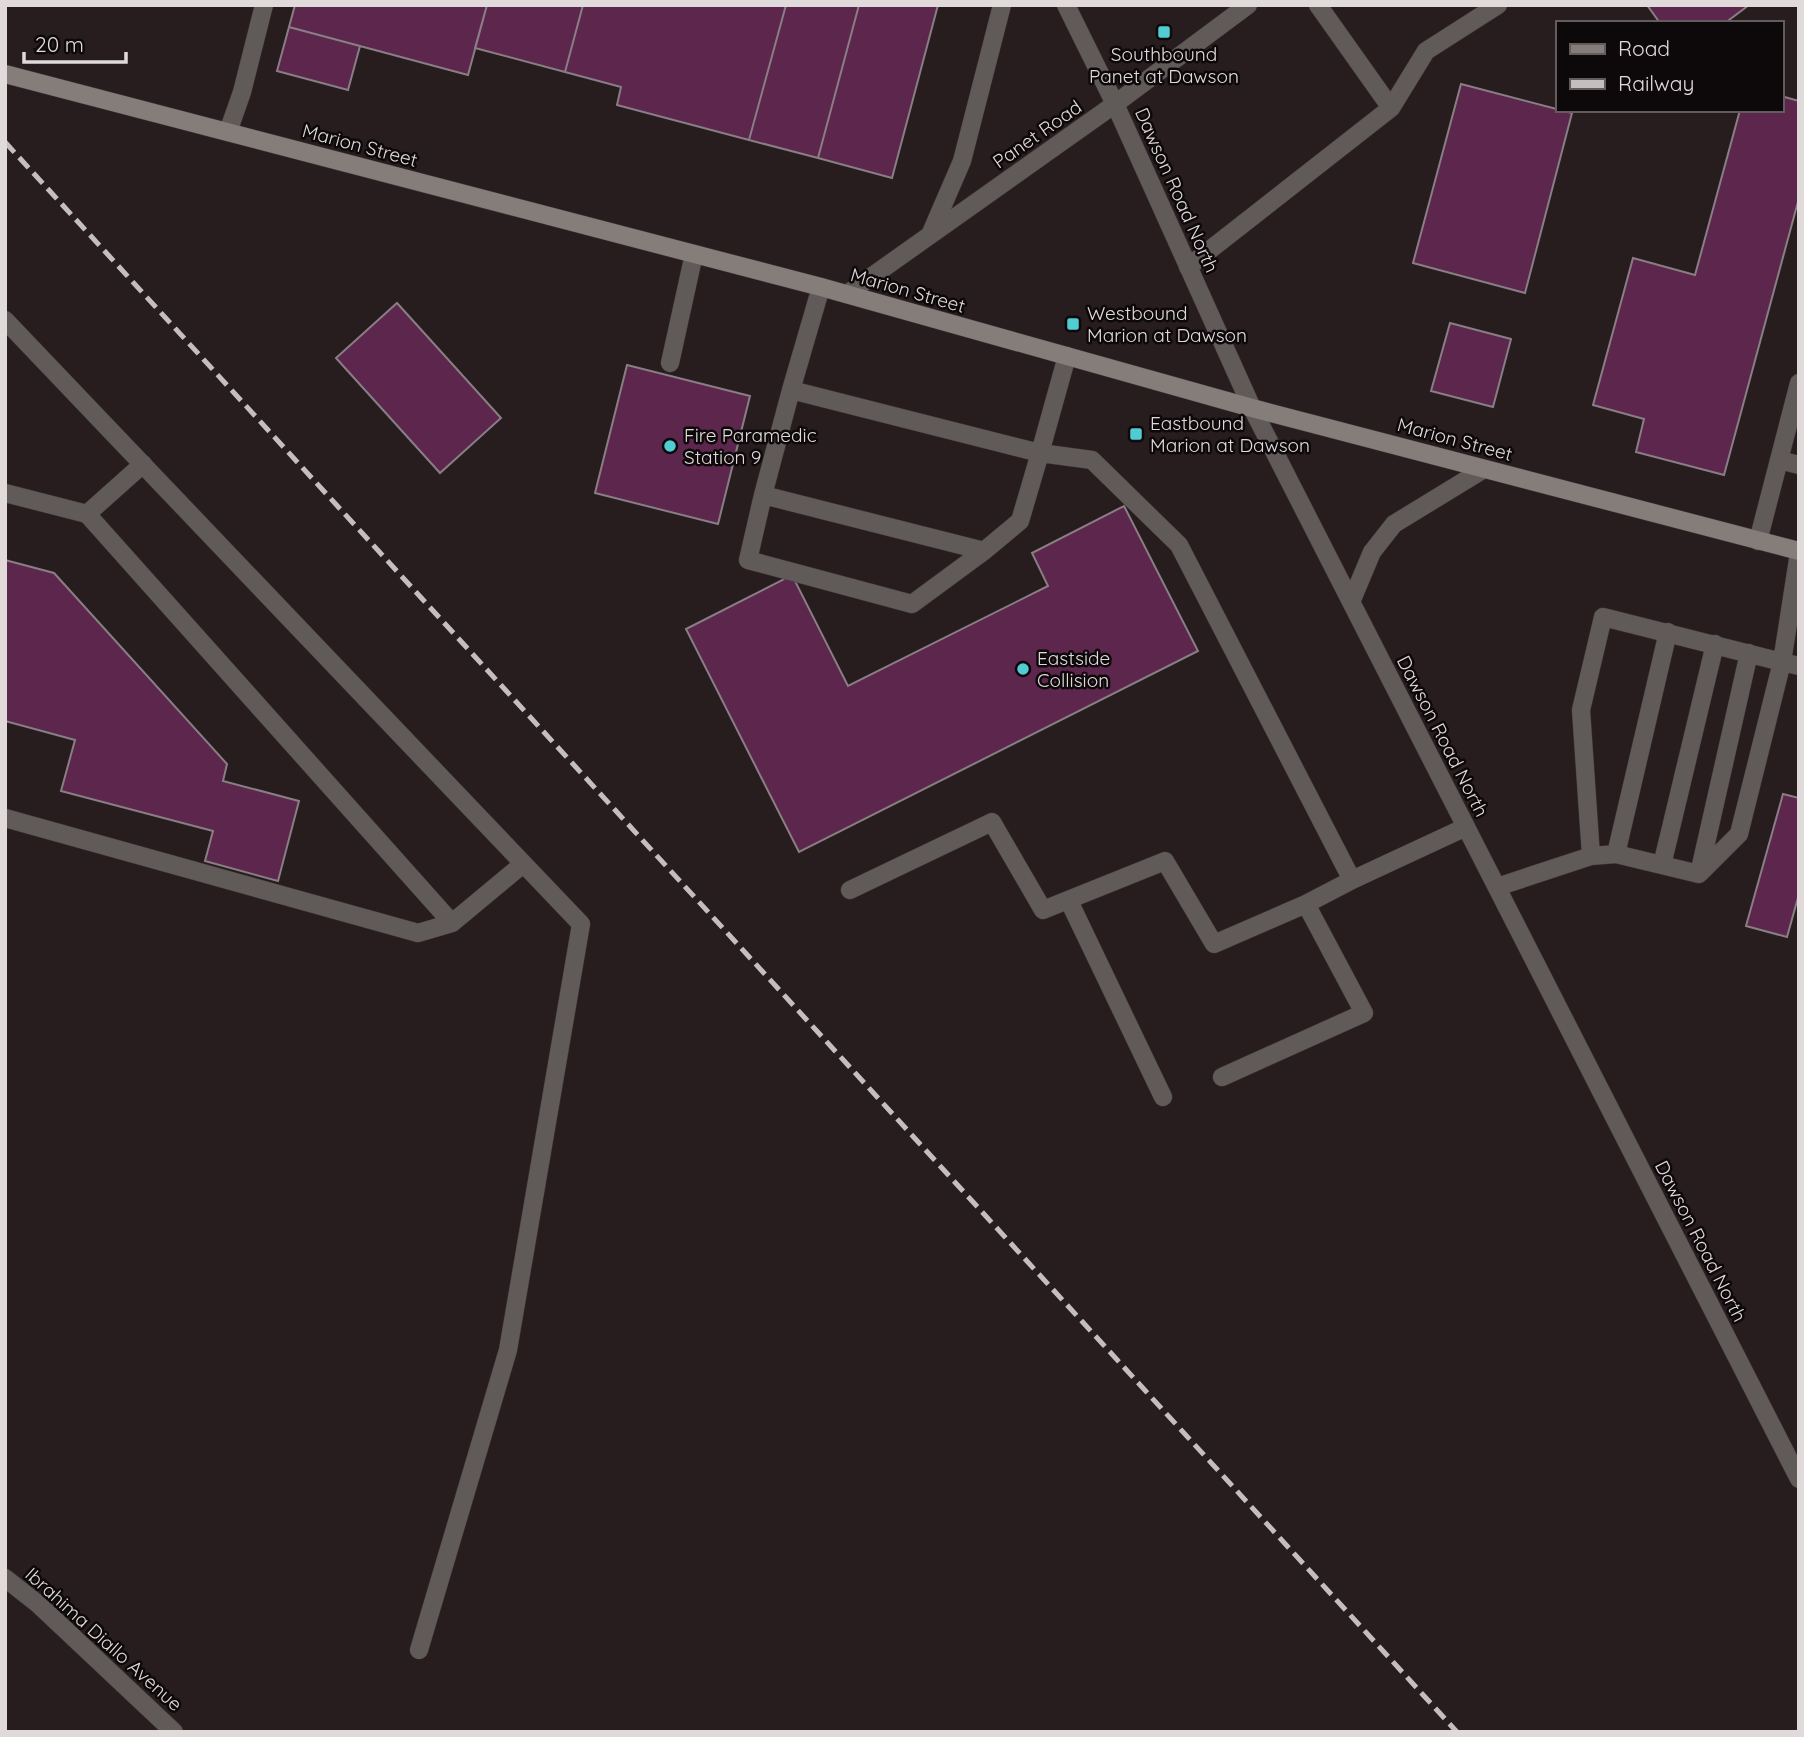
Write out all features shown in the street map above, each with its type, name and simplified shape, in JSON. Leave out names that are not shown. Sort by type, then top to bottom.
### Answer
[{"type":"main road","name":"Marion Street","points":[[5,74],[821,287],[1252,408],[1799,552]]},
{"type":"street","points":[[228,132],[242,92],[264,5]]},
{"type":"street","points":[[930,235],[962,161],[1002,5]]},
{"type":"street","name":"Dawson Road North","points":[[1066,5],[1115,104],[1252,408],[1799,1479]]},
{"type":"street","name":"Panet Road","points":[[847,294],[1115,104],[1248,5]]},
{"type":"street","points":[[1318,5],[1391,108]]},
{"type":"street","points":[[1188,267],[1391,108],[1426,51],[1498,5]]},
{"type":"street","points":[[670,363],[694,254]]},
{"type":"street","points":[[821,287],[791,390],[748,560],[912,604],[985,551],[1020,521],[1067,356]]},
{"type":"street","points":[[5,320],[581,924],[508,1350],[419,1650]]},
{"type":"street","points":[[1758,541],[1799,383]]},
{"type":"street","points":[[791,390],[1040,453],[1092,460],[1179,545],[1352,880]]},
{"type":"street","points":[[1779,460],[1799,465]]},
{"type":"street","points":[[87,514],[143,464]]},
{"type":"street","points":[[1351,602],[1372,552],[1394,524],[1484,469]]},
{"type":"street","points":[[5,493],[87,514],[452,923]]},
{"type":"street","points":[[763,495],[985,551]]},
{"type":"street","points":[[1699,873],[1739,834],[1791,664],[1799,552]]},
{"type":"street","points":[[1591,856],[1581,710],[1603,617],[1791,664]]},
{"type":"street","points":[[1616,854],[1668,632]]},
{"type":"street","points":[[1662,865],[1715,644]]},
{"type":"street","points":[[1699,873],[1749,653]]},
{"type":"street","points":[[5,818],[418,933],[452,923],[523,864]]},
{"type":"street","points":[[850,890],[992,822],[1043,910],[1165,861],[1214,944],[1306,904],[1466,827]]},
{"type":"street","points":[[1497,887],[1591,856],[1616,854],[1699,873]]},
{"type":"street","points":[[1069,901],[1163,1097]]},
{"type":"street","points":[[1222,1077],[1364,1013],[1306,904]]},
{"type":"street","name":"Ibrahima Diallo Avenue","points":[[5,1578],[38,1604],[174,1732]]},
{"type":"building","points":[[295,5],[487,5],[468,75],[289,27]]},
{"type":"building","points":[[487,5],[583,5],[565,72],[475,48]]},
{"type":"building","points":[[583,5],[786,5],[749,140],[617,105],[621,87],[565,72]]},
{"type":"building","points":[[786,5],[859,5],[818,158],[749,140]]},
{"type":"building","points":[[859,5],[938,5],[892,178],[818,158]]},
{"type":"building","points":[[1647,5],[1749,5],[1728,21],[1659,21]]},
{"type":"building","points":[[289,27],[360,46],[348,90],[277,71]]},
{"type":"building","points":[[1461,84],[1556,109],[1556,112],[1572,113],[1525,293],[1413,263]]},
{"type":"building","points":[[1783,97],[1799,101],[1799,198],[1724,475],[1636,452],[1644,419],[1593,405],[1633,258],[1695,275],[1739,112],[1783,112]]},
{"type":"building","points":[[397,303],[501,418],[440,473],[336,358]]},
{"type":"building","points":[[1450,323],[1511,339],[1493,407],[1431,391]]},
{"type":"building","points":[[627,365],[750,396],[718,524],[595,493]]},
{"type":"building","name":"Eastside Collision","points":[[1124,506],[1198,651],[799,852],[686,629],[792,575],[848,686],[1048,586],[1032,553]]},
{"type":"building","points":[[5,560],[54,573],[227,764],[223,781],[299,801],[278,881],[205,861],[213,831],[61,791],[75,740],[5,721]]},
{"type":"building","points":[[1783,794],[1799,798],[1799,894],[1787,937],[1746,926]]},
{"type":"railway","points":[[5,142],[1457,1732]]},
{"type":"place","name":"Southbound Panet at Dawson","points":[[1164,32]]},
{"type":"place","name":"Westbound Marion at Dawson","points":[[1073,324]]},
{"type":"place","name":"Eastbound Marion at Dawson","points":[[1136,434]]},
{"type":"place","name":"Fire Paramedic Station 9","points":[[670,446]]},
{"type":"place","name":"Eastside Collision","points":[[1023,669]]}]
